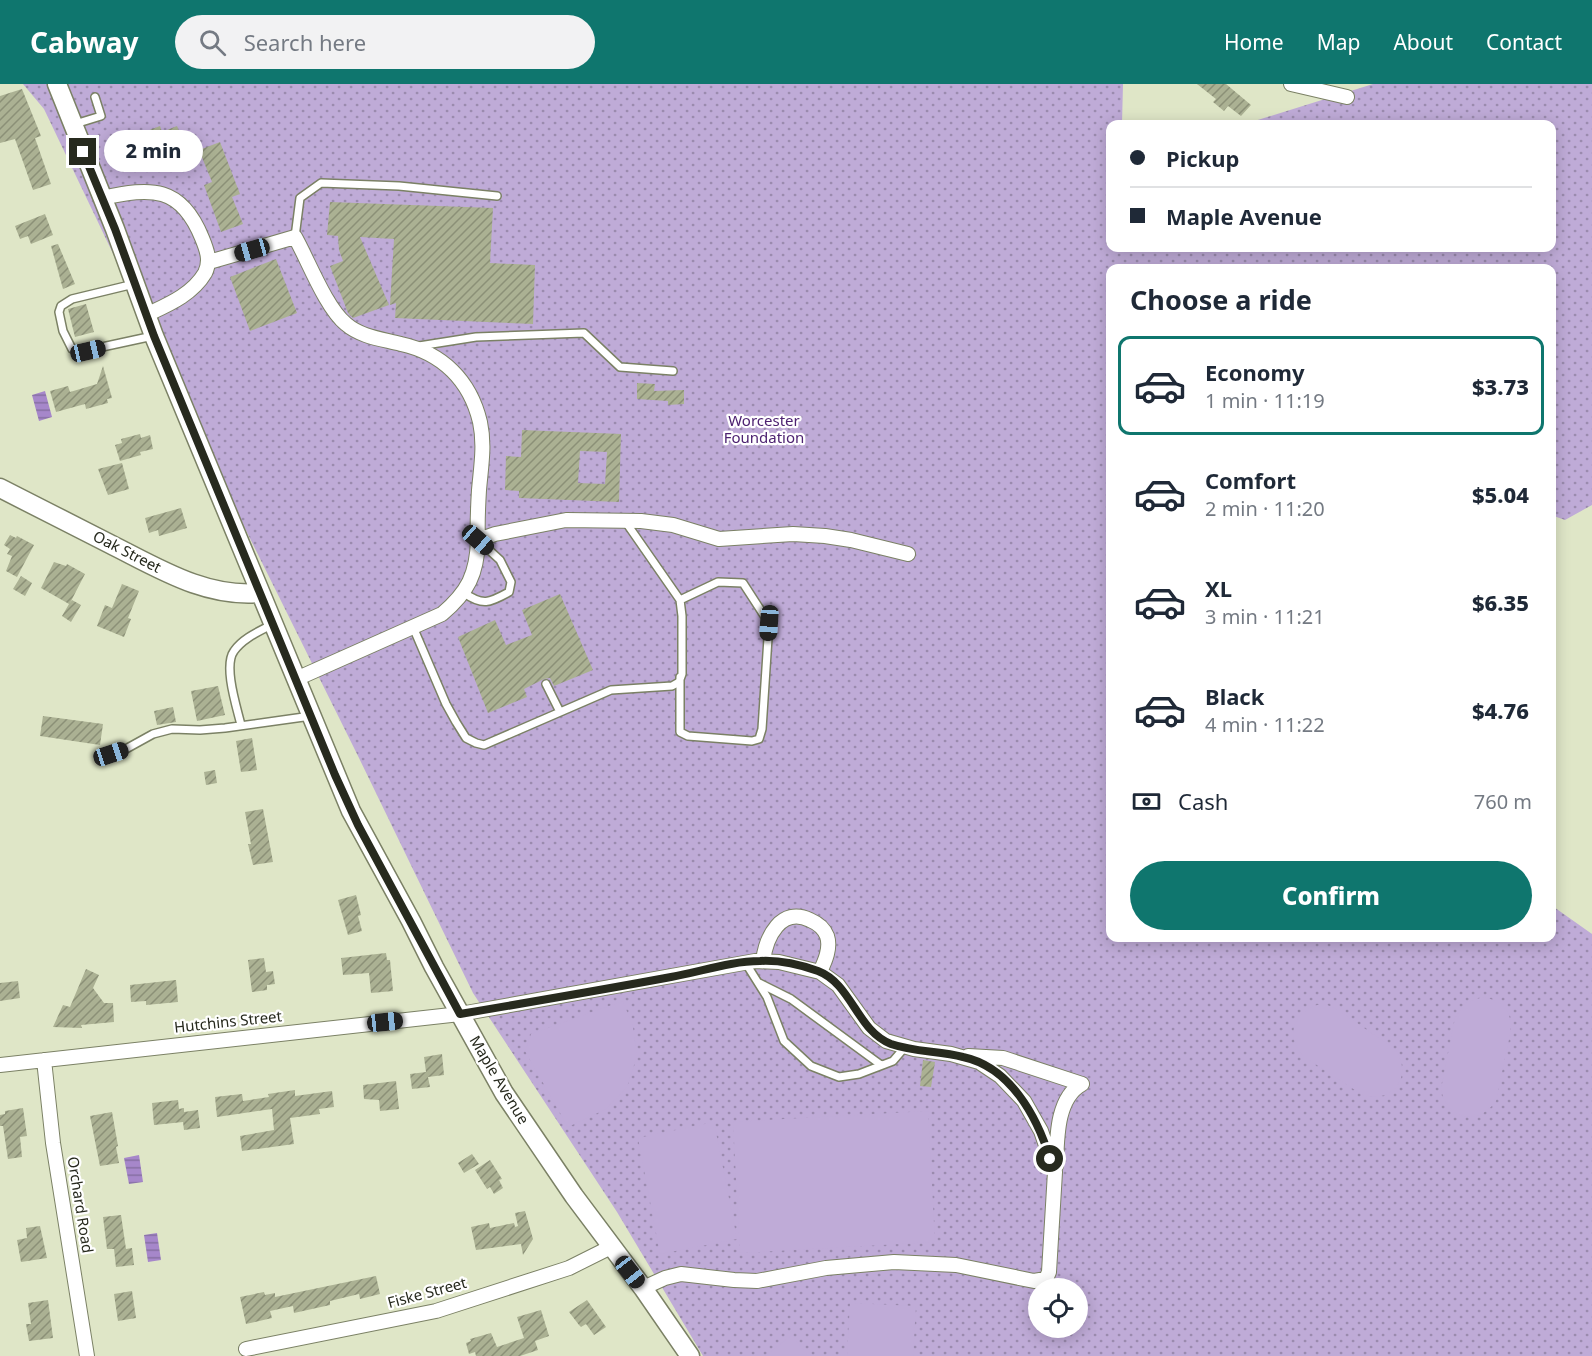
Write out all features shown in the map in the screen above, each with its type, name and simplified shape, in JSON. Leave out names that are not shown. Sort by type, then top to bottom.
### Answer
[{"type":"main road","name":"Maple Avenue","points":[[57,84],[154,336],[351,811],[504,1093],[570,1190],[690,1356]]},
{"type":"main road","name":"Oak Street","points":[[0,488],[161,570],[190,582],[227,593],[260,593]]},
{"type":"street","points":[[1292,84],[1309,86],[1347,97]]},
{"type":"street","points":[[102,198],[152,191],[169,196],[191,214],[205,244],[209,262],[204,273],[187,293],[146,315]]},
{"type":"street","points":[[209,262],[295,237],[328,299],[344,322],[371,337],[432,354],[452,369],[470,394],[476,407],[482,435],[478,540],[472,574],[464,593],[442,614],[296,679]]},
{"type":"street","points":[[478,540],[495,534],[566,520],[625,520],[663,523],[719,539],[793,534],[833,537],[908,554]]},
{"type":"street","points":[[763,961],[765,945],[776,925],[788,918],[801,917],[817,923],[826,933],[828,951],[820,972],[838,986],[874,1033],[886,1041],[905,1047],[961,1056],[990,1068],[1024,1101],[1041,1131],[1055,1172]]},
{"type":"street","name":"Hutchins Street","points":[[0,1065],[460,1014],[680,976],[745,962],[785,963],[820,972]]},
{"type":"street","points":[[643,1288],[681,1274],[758,1281],[826,1268],[894,1262],[956,1265],[1027,1281],[1046,1279],[1050,1269],[1055,1172],[1062,1109],[1067,1096],[1082,1084],[1003,1058],[984,1055],[961,1056]]},
{"type":"street","name":"Orchard Road","points":[[44,1059],[53,1143],[87,1356]]},
{"type":"street","name":"Fiske Street","points":[[246,1349],[436,1311],[569,1268],[611,1247]]},
{"type":"lane","points":[[72,125],[100,116],[95,97]]},
{"type":"lane","points":[[295,237],[300,198],[321,183],[399,186],[496,196]]},
{"type":"lane","points":[[134,284],[66,302],[59,312],[63,331],[72,349],[79,352],[154,336]]},
{"type":"lane","points":[[413,347],[476,338],[584,333],[620,367],[674,371]]},
{"type":"lane","points":[[625,520],[680,600],[682,661],[680,732],[688,736],[752,741],[759,739],[762,729],[769,623],[743,583],[718,582],[680,600]]},
{"type":"lane","points":[[464,593],[476,601],[491,602],[509,592],[511,582],[500,560],[478,540]]},
{"type":"lane","points":[[241,725],[232,685],[230,665],[232,652],[243,641],[273,624]]},
{"type":"lane","points":[[413,627],[446,704],[466,738],[484,745],[611,690],[672,686],[679,682],[680,677]]},
{"type":"lane","points":[[546,684],[560,712]]},
{"type":"lane","points":[[99,759],[124,750],[153,734],[172,729],[200,730],[311,716]]},
{"type":"lane","points":[[745,962],[767,997],[784,1041],[811,1066],[838,1077],[859,1074],[893,1061],[905,1047]]},
{"type":"lane","points":[[757,982],[791,999],[881,1065]]},
{"type":"green space","name":"Worcester Foundation","points":[[23,84],[1123,84],[1122,120],[1106,120],[1106,252],[1556,252],[1556,120],[1258,120],[1373,84],[1592,84],[1592,505],[1565,520],[1556,517],[1556,264],[1106,264],[1106,942],[1556,942],[1556,909],[1592,934],[1592,1356],[703,1356],[617,1212],[473,993],[223,484],[44,109]]},
{"type":"green space","points":[[1483,997],[1495,1001],[1508,1012],[1509,1038],[1496,1101],[1481,1114],[1472,1117],[1464,1116],[1450,1108],[1444,1100],[1441,1089],[1455,1018],[1465,1003]]},
{"type":"green space","points":[[623,1001],[633,1027],[637,1056],[627,1087],[606,1109],[568,1127],[525,1051],[531,1034]]},
{"type":"green space","points":[[1317,1005],[1335,1008],[1396,1050],[1402,1069],[1398,1085],[1392,1091],[1375,1097],[1364,1096],[1303,1056],[1294,1041],[1294,1026],[1302,1014]]},
{"type":"green space","points":[[928,1111],[935,1242],[740,1253],[733,1122]]},
{"type":"green space","points":[[714,1122],[737,1239],[660,1254],[638,1138]]},
{"type":"green space","points":[[850,1303],[916,1306],[913,1356],[847,1356]]},
{"type":"green space","points":[[792,1335],[808,1356],[765,1356]]},
{"type":"shaded area","points":[[45,391],[52,417],[39,421],[32,395]]},
{"type":"shaded area","points":[[139,1155],[143,1182],[129,1184],[124,1158]]},
{"type":"shaded area","points":[[157,1233],[161,1260],[148,1262],[144,1235]]},
{"type":"building","points":[[1197,84],[1226,84],[1251,105],[1241,116],[1228,106],[1224,111],[1213,102],[1216,99]]},
{"type":"building","points":[[22,89],[41,136],[35,138],[51,184],[33,190],[15,139],[0,143],[0,96]]},
{"type":"building","points":[[160,126],[162,132],[177,126],[187,151],[138,170],[136,167],[124,172],[113,144]]},
{"type":"building","points":[[220,142],[240,194],[232,197],[243,224],[221,232],[204,185],[212,182],[199,150]]},
{"type":"building","points":[[330,202],[493,208],[490,263],[535,265],[533,324],[395,318],[396,303],[390,305],[394,239],[360,237],[389,305],[353,318],[348,313],[330,266],[343,261],[338,236],[327,235]]},
{"type":"building","points":[[45,214],[53,235],[31,244],[28,236],[20,239],[15,226]]},
{"type":"building","points":[[58,244],[75,284],[63,289],[51,246]]},
{"type":"building","points":[[276,259],[297,313],[250,331],[230,277]]},
{"type":"building","points":[[86,304],[94,332],[75,337],[68,309]]},
{"type":"building","points":[[103,366],[112,398],[107,399],[108,403],[86,409],[85,404],[56,412],[50,391],[68,386],[70,392],[97,384]]},
{"type":"building","points":[[637,383],[655,384],[654,391],[684,390],[684,404],[668,405],[668,401],[637,399]]},
{"type":"building","points":[[522,430],[621,434],[619,502],[519,498],[519,491],[505,490],[506,456],[521,457]],"holes":[[[580,451],[607,452],[605,484],[578,483]]]},
{"type":"building","points":[[140,434],[141,438],[150,435],[153,449],[120,461],[115,445],[122,443],[121,439]]},
{"type":"building","points":[[122,463],[129,489],[108,495],[98,469]]},
{"type":"building","points":[[181,508],[187,528],[159,536],[158,530],[149,533],[145,518]]},
{"type":"building","points":[[10,535],[34,545],[17,577],[6,571],[12,556],[7,554],[10,549],[4,545]]},
{"type":"building","points":[[54,562],[66,566],[67,564],[85,574],[70,603],[72,600],[81,605],[71,622],[62,616],[69,604],[41,588]]},
{"type":"building","points":[[21,576],[32,583],[25,596],[13,589]]},
{"type":"building","points":[[122,584],[139,591],[128,618],[131,619],[124,637],[97,626],[105,605],[112,608]]},
{"type":"building","points":[[560,594],[593,670],[554,686],[550,678],[544,679],[524,689],[527,697],[488,713],[458,637],[495,620],[506,645],[532,635],[522,610]]},
{"type":"building","points":[[218,686],[225,715],[197,721],[191,691]]},
{"type":"building","points":[[173,707],[176,722],[157,725],[154,711]]},
{"type":"building","points":[[43,716],[103,724],[100,745],[40,736]]},
{"type":"building","points":[[252,738],[257,770],[241,772],[236,741]]},
{"type":"building","points":[[215,770],[217,783],[206,785],[204,772]]},
{"type":"building","points":[[263,809],[273,862],[253,865],[248,844],[251,844],[245,812]]},
{"type":"building","points":[[356,895],[362,931],[348,935],[338,900]]},
{"type":"building","points":[[386,953],[387,960],[390,960],[393,991],[371,993],[369,973],[343,975],[341,958]]},
{"type":"building","points":[[264,958],[266,972],[273,971],[275,984],[267,985],[267,990],[252,992],[248,960]]},
{"type":"building","points":[[86,969],[99,975],[93,988],[104,1003],[113,1003],[114,1022],[81,1025],[82,1028],[53,1027],[63,1005],[70,1007]]},
{"type":"building","points":[[176,980],[178,1002],[146,1005],[146,1001],[131,1002],[130,985]]},
{"type":"building","points":[[18,981],[20,998],[0,1001],[0,983]]},
{"type":"building","points":[[442,1054],[444,1075],[428,1077],[430,1087],[412,1089],[410,1074],[426,1072],[424,1057]]},
{"type":"building","points":[[923,1060],[935,1062],[931,1087],[920,1086]]},
{"type":"building","points":[[396,1081],[399,1109],[380,1111],[379,1100],[364,1099],[363,1085]]},
{"type":"building","points":[[295,1090],[295,1096],[332,1091],[334,1107],[319,1109],[320,1114],[290,1118],[294,1144],[242,1151],[240,1136],[274,1130],[272,1109],[217,1117],[215,1097],[242,1094],[243,1101]]},
{"type":"building","points":[[178,1100],[179,1109],[184,1108],[184,1112],[198,1110],[200,1128],[184,1130],[183,1122],[154,1125],[152,1103]]},
{"type":"building","points":[[23,1108],[27,1136],[20,1137],[22,1157],[8,1159],[3,1126],[0,1126],[0,1115],[5,1114],[5,1111]]},
{"type":"building","points":[[112,1112],[119,1163],[100,1166],[90,1116]]},
{"type":"building","points":[[472,1154],[479,1164],[464,1173],[458,1163]]},
{"type":"building","points":[[490,1160],[502,1179],[499,1180],[503,1188],[494,1194],[490,1187],[487,1189],[475,1170]]},
{"type":"building","points":[[525,1211],[533,1239],[523,1255],[521,1244],[476,1250],[471,1227],[489,1223],[490,1228],[514,1223],[515,1227],[518,1226],[515,1213]]},
{"type":"building","points":[[121,1215],[126,1249],[132,1248],[134,1265],[116,1267],[114,1249],[107,1249],[103,1217]]},
{"type":"building","points":[[40,1226],[47,1258],[21,1262],[17,1240],[27,1238],[26,1228]]},
{"type":"building","points":[[376,1276],[380,1294],[360,1299],[359,1294],[330,1301],[330,1305],[294,1313],[293,1306],[270,1311],[272,1318],[246,1324],[240,1297],[264,1292],[265,1295],[275,1293],[275,1297]]},
{"type":"building","points":[[132,1291],[136,1318],[118,1321],[114,1294]]},
{"type":"building","points":[[48,1300],[53,1338],[29,1341],[26,1324],[31,1324],[28,1303]]},
{"type":"building","points":[[587,1300],[606,1327],[594,1335],[586,1324],[581,1327],[569,1312]]},
{"type":"building","points":[[541,1310],[549,1336],[535,1341],[538,1350],[520,1356],[476,1356],[475,1352],[469,1354],[466,1343],[471,1341],[470,1339],[491,1333],[497,1347],[524,1338],[517,1317]]},
{"type":"route","points":[[83,152],[115,229],[154,336],[335,775],[358,825],[460,1014],[680,976],[745,962],[785,963],[820,972],[830,978],[842,990],[869,1028],[880,1038],[914,1050],[967,1058],[995,1072],[1019,1096],[1035,1118],[1050,1159]]}]
